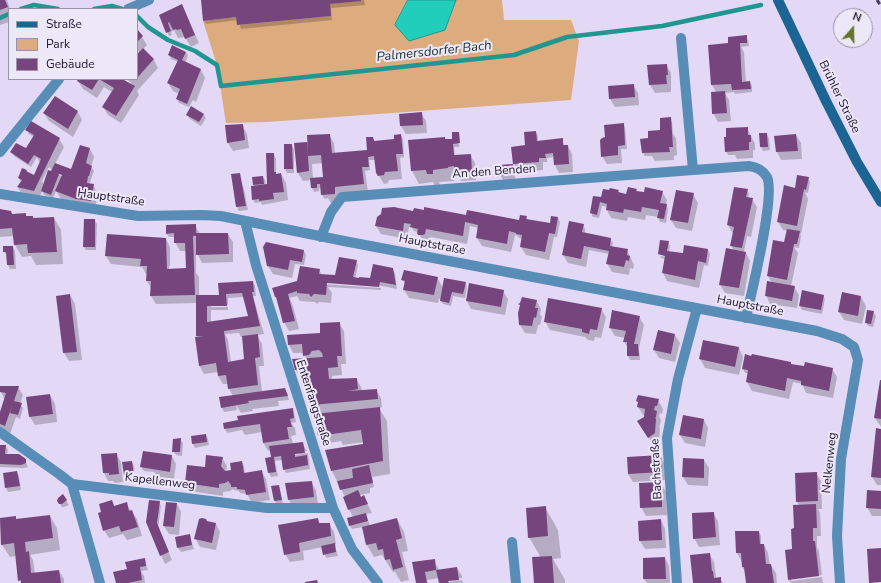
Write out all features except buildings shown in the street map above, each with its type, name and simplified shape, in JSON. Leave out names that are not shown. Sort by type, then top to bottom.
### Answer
[{"type":"main road","name":"Brühler Straße","points":[[778,0],[856,162],[881,202]]},
{"type":"street","points":[[133,7],[149,0]]},
{"type":"street","points":[[681,38],[693,170]]},
{"type":"street","points":[[0,152],[59,80]]},
{"type":"street","name":"An den Benden","points":[[320,237],[331,212],[342,197],[693,170],[749,166],[756,167],[767,177],[769,185],[765,229],[746,318]]},
{"type":"street","name":"Hauptstraße","points":[[0,194],[138,216],[221,216],[320,237],[817,332],[842,339],[854,347]]},
{"type":"street","name":"Entenfangstraße","points":[[245,221],[256,265],[333,508],[352,549],[378,583]]},
{"type":"street","name":"Bachstraße","points":[[677,583],[667,438],[678,379],[697,308]]},
{"type":"street","name":"Nelkenweg","points":[[840,583],[837,536],[841,466],[858,360],[854,347]]},
{"type":"street","points":[[0,432],[72,484],[100,583]]},
{"type":"street","name":"Kapellenweg","points":[[72,484],[267,508],[333,508]]},
{"type":"street","points":[[512,542],[516,583]]},
{"type":"green space","points":[[363,0],[408,0],[395,25],[445,30],[456,0],[502,0],[504,20],[571,20],[579,41],[571,100],[267,122],[226,123],[217,65],[203,21],[236,17],[238,25],[330,16],[330,4]]},
{"type":"shaded area","points":[[408,0],[456,0],[445,30],[409,41],[395,25]]},
{"type":"waterway","name":"Palmersdorfer Bach","points":[[24,8],[34,5],[52,8]]},
{"type":"waterway","name":"Palmersdorfer Bach","points":[[138,17],[148,27],[168,40],[195,51],[217,65],[221,86],[514,55],[567,37],[662,26],[761,5]]},
{"type":"waterway","name":"Palmersdorfer Bach","points":[[100,8],[112,6],[119,8]]},
{"type":"waterway","name":"Palmersdorfer Bach","points":[[0,18],[8,14]]},
{"type":"railway","points":[[877,0],[881,6]]}]
